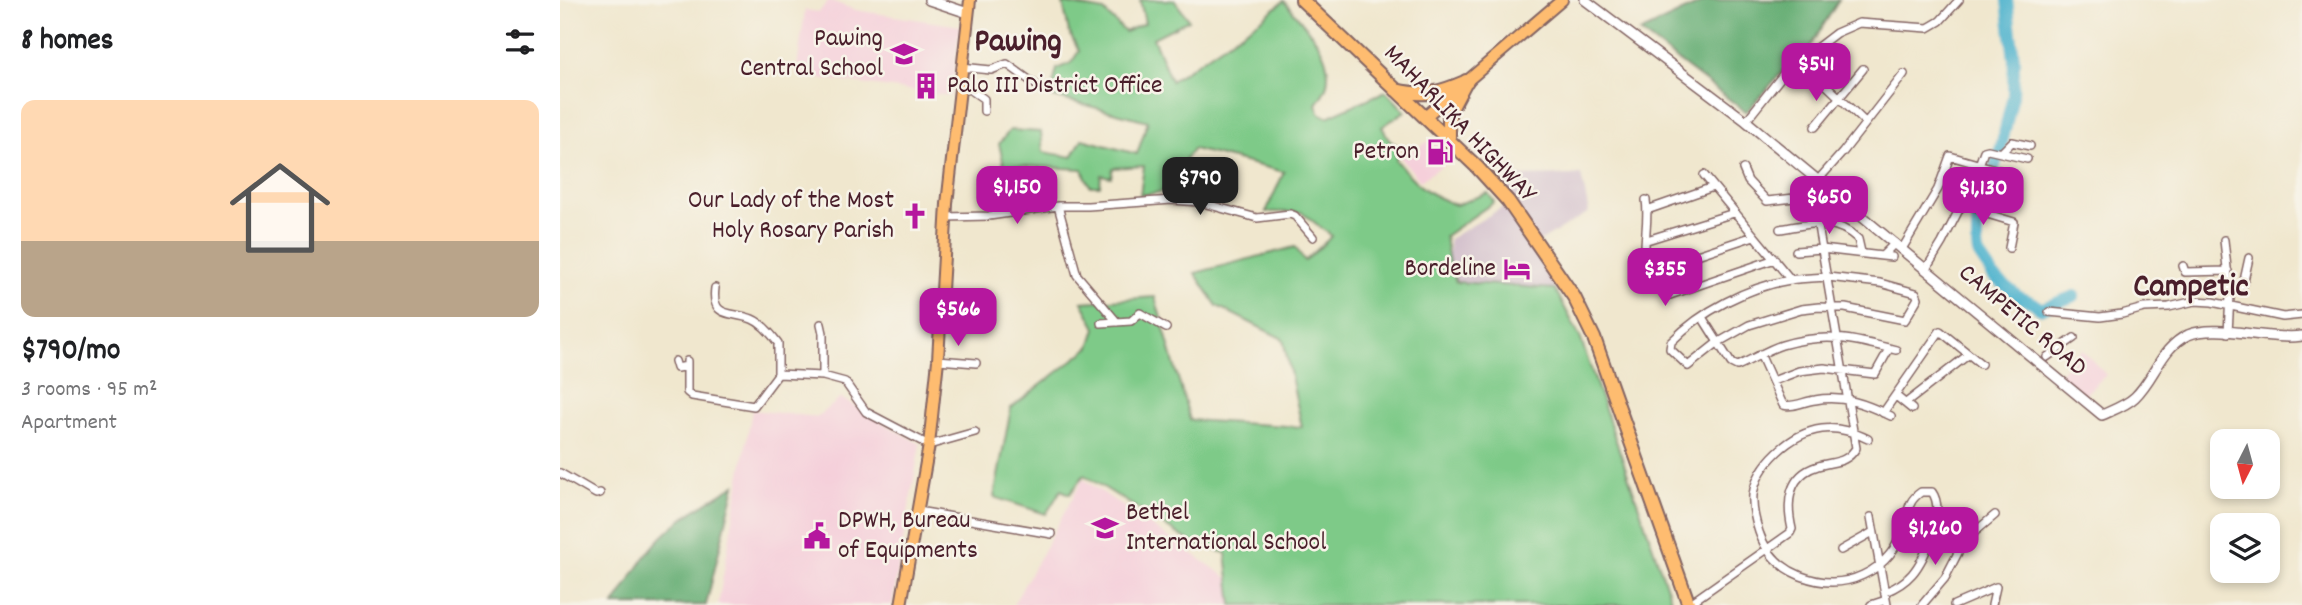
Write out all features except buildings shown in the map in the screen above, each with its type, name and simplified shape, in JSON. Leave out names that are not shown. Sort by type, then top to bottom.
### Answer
[{"type":"highway","name":"MAHARLIKA HIGHWAY","points":[[1302,0],[1425,117],[1508,201],[1574,297],[1599,350],[1689,604]]},
{"type":"highway","points":[[1395,89],[1415,94],[1430,94],[1466,81]]},
{"type":"highway","points":[[1449,141],[1450,113],[1466,81]]},
{"type":"main road","points":[[901,605],[929,445],[938,360],[946,217],[970,0]]},
{"type":"main road","points":[[1425,117],[1562,0]]},
{"type":"street","points":[[929,0],[968,13]]},
{"type":"street","name":"CAMPETIC ROAD","points":[[1584,0],[1746,121],[1926,270],[2044,360],[2102,415],[2135,397],[2164,355],[2179,340],[2197,332],[2228,333]]},
{"type":"street","points":[[1746,121],[1785,72],[1836,33],[1860,23],[1928,28],[1940,21],[1959,0]]},
{"type":"street","points":[[961,67],[989,71],[1007,64],[1039,87]]},
{"type":"street","points":[[1815,127],[1863,69]]},
{"type":"street","points":[[1818,180],[1904,74]]},
{"type":"street","points":[[1822,80],[1865,122]]},
{"type":"street","points":[[959,88],[971,90],[984,99],[984,111]]},
{"type":"street","points":[[2000,152],[2012,142],[2030,146]]},
{"type":"street","points":[[1979,164],[1985,151],[2027,159]]},
{"type":"street","points":[[1882,256],[1899,246],[1938,189],[1951,156],[2005,172]]},
{"type":"street","points":[[1689,604],[1791,531],[1788,504],[1796,481],[1811,469],[1842,462],[1855,452],[1856,445],[1814,203],[1803,197],[1767,201],[1748,181],[1743,169]]},
{"type":"street","points":[[1704,175],[1791,280]]},
{"type":"street","points":[[1647,210],[1713,187]]},
{"type":"street","points":[[1982,209],[1995,192]]},
{"type":"street","points":[[946,217],[989,216],[1058,206],[1172,200],[1199,202],[1257,218],[1290,214],[1295,216],[1313,237]]},
{"type":"street","points":[[1646,200],[1645,259],[1663,292],[1670,295],[1774,260]]},
{"type":"street","points":[[1926,270],[1962,204],[2014,222],[2009,248]]},
{"type":"street","points":[[1058,206],[1077,275],[1116,322]]},
{"type":"street","points":[[1647,240],[1734,213]]},
{"type":"street","points":[[1780,229],[1818,223],[1838,225],[1854,236],[1860,244],[1861,252]]},
{"type":"street","points":[[1652,270],[1754,236]]},
{"type":"street","points":[[2224,240],[2230,292],[2228,333],[2302,336]]},
{"type":"street","points":[[1796,251],[1822,249],[1892,257]]},
{"type":"street","points":[[2230,292],[2243,285],[2249,258]]},
{"type":"street","points":[[2183,266],[2186,272],[2228,271]]},
{"type":"street","points":[[1828,277],[1896,286],[1916,293],[1918,298],[1905,320],[1832,307],[1801,309],[1765,319],[1717,343],[1688,366],[1670,349],[1671,342],[1702,317],[1740,296],[1791,280],[1828,277]]},
{"type":"street","points":[[675,361],[677,368],[687,363],[689,395],[754,406],[778,374],[778,343],[755,320],[721,312],[715,307],[715,288]]},
{"type":"street","points":[[2049,312],[2100,317],[2195,301],[2283,317],[2302,315]]},
{"type":"street","points":[[1101,323],[1131,321],[1143,313],[1166,328]]},
{"type":"street","points":[[1702,317],[1731,363],[1737,366],[1782,345],[1838,337],[1862,340],[1893,350],[1875,374],[1843,369],[1812,369],[1773,381]]},
{"type":"street","points":[[821,324],[823,376]]},
{"type":"street","points":[[1760,354],[1783,405],[1787,407],[1817,399],[1848,399],[1887,414],[1938,332],[1942,331],[1980,364]]},
{"type":"street","points":[[2044,360],[2074,338]]},
{"type":"street","points":[[1896,396],[1909,406],[1968,355]]},
{"type":"street","points":[[938,360],[976,363]]},
{"type":"street","points":[[778,374],[823,376],[845,382],[866,412],[929,445],[975,432]]},
{"type":"street","points":[[1868,439],[1854,432],[1831,429],[1811,432],[1794,440],[1771,459],[1762,472],[1754,494],[1755,519],[1766,550],[1791,572],[1821,583],[1850,580],[1879,566],[1898,542],[1906,522],[1909,504],[1914,497],[1926,491],[1932,492],[1936,496],[1937,506],[1933,533],[1914,573],[1886,599],[1871,605]]},
{"type":"street","points":[[560,473],[596,494],[600,493]]},
{"type":"street","points":[[918,511],[1052,534]]},
{"type":"street","points":[[1922,605],[1945,578],[1964,541],[1995,515]]},
{"type":"street","points":[[1871,517],[1886,599]]},
{"type":"street","points":[[1906,522],[1964,541]]},
{"type":"street","points":[[1841,550],[1873,532]]},
{"type":"street","points":[[1954,605],[1996,587],[1992,605]]},
{"type":"shaded area","name":"Pawing Central School","points":[[829,0],[855,10],[960,26],[951,96],[796,75],[805,10],[819,12]]},
{"type":"shaded area","points":[[1435,138],[1456,156],[1420,181],[1400,157]]},
{"type":"shaded area","points":[[1581,175],[1589,212],[1536,244],[1555,289],[1456,283],[1449,263],[1449,239],[1505,206],[1492,188],[1513,176]]},
{"type":"shaded area","points":[[2082,349],[2106,375],[2084,395],[2059,374]]},
{"type":"shaded area","name":"DPWH, Bureau of Equipments","points":[[841,398],[920,444],[892,605],[718,605],[752,410],[817,417]]},
{"type":"shaded area","name":"Bethel International School","points":[[1083,479],[1228,578],[1232,605],[1013,605]]},
{"type":"green space","points":[[1140,0],[1174,0],[1189,20],[1153,38],[1171,81],[1284,1],[1315,39],[1326,61],[1327,84],[1316,104],[1319,113],[1327,117],[1386,91],[1405,111],[1382,127],[1390,141],[1398,146],[1396,160],[1416,182],[1437,197],[1456,205],[1488,193],[1494,202],[1445,236],[1449,263],[1456,282],[1555,289],[1580,337],[1673,605],[1232,605],[1226,553],[1196,545],[1084,475],[1070,494],[1061,490],[1046,514],[994,497],[1011,408],[1090,347],[1096,328],[1082,302],[1155,297],[1190,420],[1302,427],[1283,339],[1217,306],[1195,273],[1295,247],[1305,261],[1332,236],[1301,212],[1266,212],[1284,172],[1193,149],[1161,192],[1140,195],[1144,166],[1113,168],[1111,177],[1101,175],[1100,186],[1090,186],[1082,169],[1004,165],[999,144],[1010,130],[1041,132],[1043,152],[1072,157],[1082,139],[1137,154],[1148,121],[1050,96],[1057,69],[1071,63],[1079,51],[1069,32],[1063,3],[1104,11],[1125,32],[1145,23]]},
{"type":"green space","points":[[1707,0],[1839,0],[1806,53],[1783,71],[1746,112],[1640,32]]},
{"type":"green space","points":[[735,485],[706,605],[614,605],[645,558],[666,533],[690,513]]},
{"type":"waterway","points":[[2007,0],[2014,59],[2013,95],[2001,147],[1977,222],[1978,253],[1994,277],[2019,297],[2034,303],[2040,309],[2074,296]]},
{"type":"place","name":"Pawing Central School","points":[[904,54]]},
{"type":"place","name":"Palo III District Office","points":[[926,86]]},
{"type":"place","name":"Petron","points":[[1440,152]]},
{"type":"place","name":"Our Lady of the Most Holy Rosary Parish","points":[[915,216]]},
{"type":"place","name":"Bordeline","points":[[1517,269]]},
{"type":"place","name":"Bethel International School","points":[[1105,528]]},
{"type":"place","name":"DPWH, Bureau of Equipments","points":[[817,536]]},
{"type":"district","name":"Pawing","points":[[1018,43]]},
{"type":"district","name":"Campetic","points":[[2191,288]]}]
